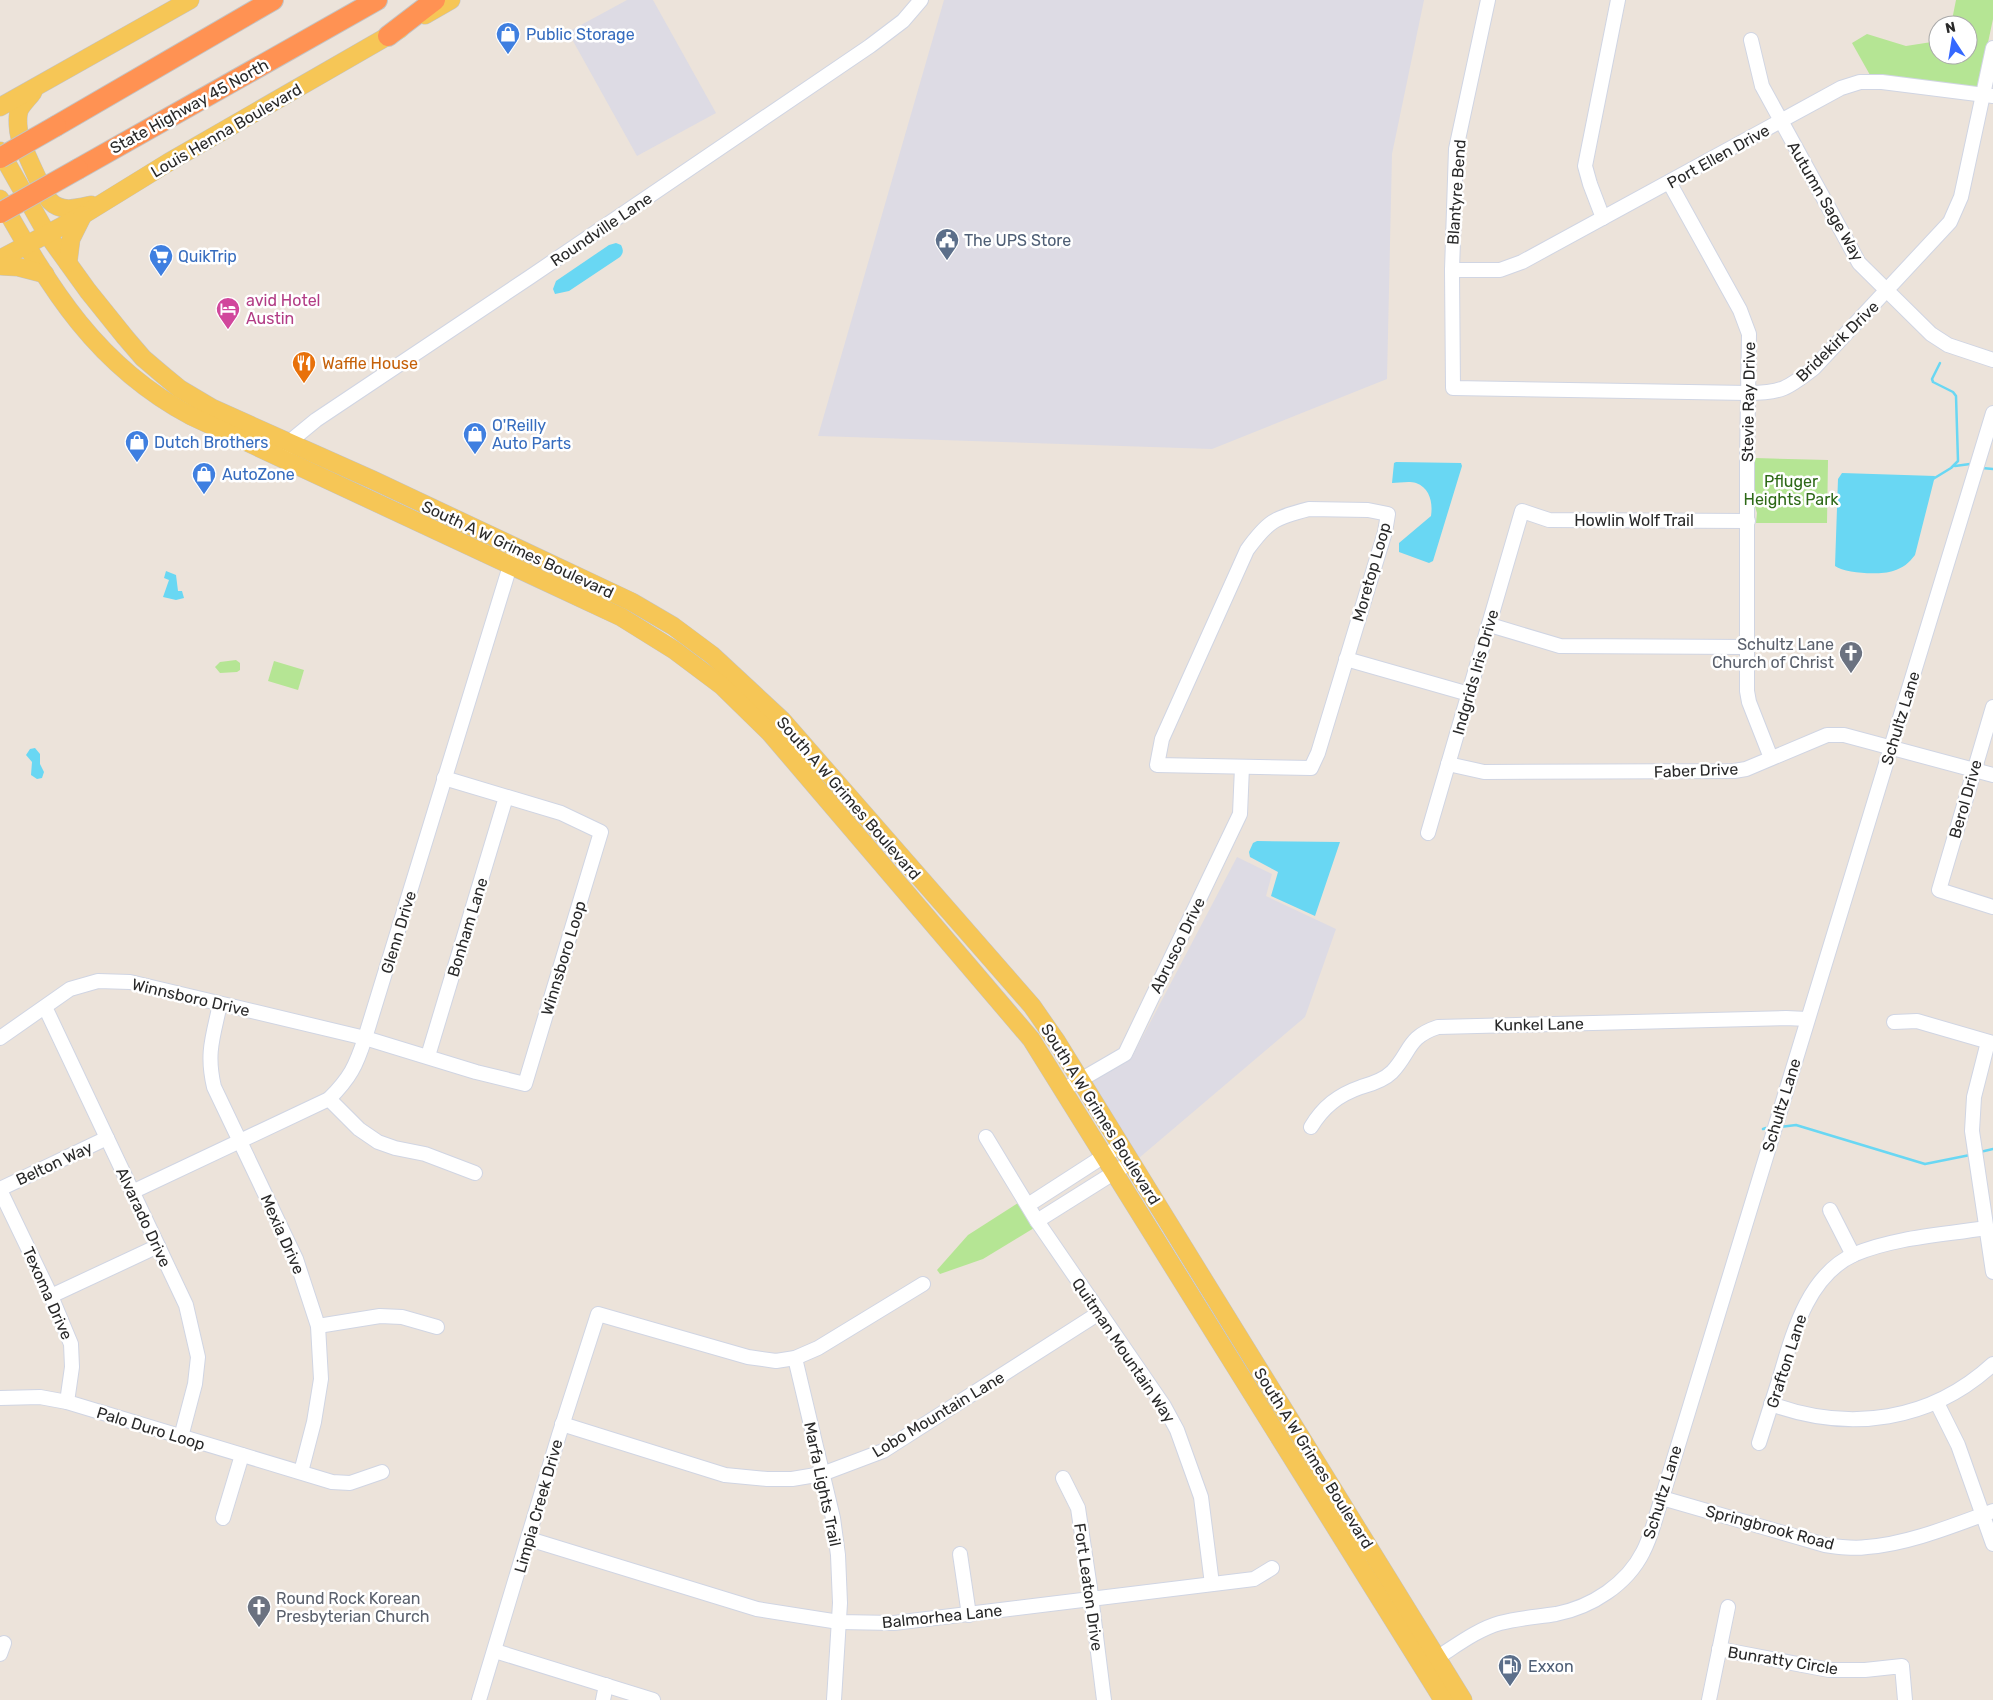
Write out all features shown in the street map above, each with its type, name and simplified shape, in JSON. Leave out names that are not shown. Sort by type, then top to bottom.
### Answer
[{"type":"highway","points":[[0,158],[273,0]]},
{"type":"highway","name":"State Highway 45 North","points":[[0,213],[377,0]]},
{"type":"highway","points":[[388,36],[435,0]]},
{"type":"main road","points":[[0,107],[190,0]]},
{"type":"main road","name":"Louis Henna Boulevard","points":[[0,259],[83,215],[168,162],[451,0]]},
{"type":"main road","points":[[0,94],[38,87]]},
{"type":"main road","points":[[38,87],[19,110],[20,138],[51,202],[73,210],[104,202]]},
{"type":"main road","name":"South A W Grimes Boulevard","points":[[0,151],[47,234],[88,291],[143,358],[180,389],[385,508],[513,556],[727,680],[782,720],[1032,1006],[1080,1079],[1281,1405],[1336,1510],[1430,1662],[1463,1700]]},
{"type":"main road","name":"South A W Grimes Boulevard","points":[[0,199],[45,274],[78,322],[109,357],[150,392],[191,416],[286,450]]},
{"type":"main road","points":[[68,263],[71,239],[83,215]]},
{"type":"main road","points":[[0,266],[45,274]]},
{"type":"main road","points":[[78,322],[92,326],[117,354],[143,358]]},
{"type":"main road","name":"South A W Grimes Boulevard","points":[[727,680],[810,782],[1031,1038],[1266,1416],[1336,1510]]},
{"type":"main road","points":[[810,782],[825,769]]},
{"type":"main road","points":[[969,968],[986,976],[1006,976]]},
{"type":"main road","points":[[1188,1289],[1204,1279]]},
{"type":"main road","points":[[1266,1416],[1281,1405]]},
{"type":"main road","name":"South A W Grimes Boulevard","points":[[1430,1662],[1443,1700]]},
{"type":"street","name":"Roundville Lane","points":[[286,450],[316,420],[870,46],[904,21],[921,0]]},
{"type":"street","name":"Blantyre Bend","points":[[1452,388],[1452,270],[1456,149],[1488,0]]},
{"type":"street","points":[[1603,218],[1585,166],[1618,0]]},
{"type":"street","name":"Autumn Sage Way","points":[[1751,40],[1762,86],[1860,263],[1931,334],[1948,346],[1993,360]]},
{"type":"street","name":"Bridekirk Drive","points":[[1452,388],[1770,393],[1792,385],[1814,368],[1888,291],[1950,222],[1961,197],[1988,95],[1993,48]]},
{"type":"street","name":"Port Ellen Drive","points":[[1452,270],[1500,270],[1522,262],[1841,88],[1860,82],[1882,82],[1988,95]]},
{"type":"street","name":"Stevie Ray Drive","points":[[1669,182],[1745,322],[1749,334],[1747,646],[1749,702],[1771,758]]},
{"type":"street","name":"Schultz Lane","points":[[1430,1662],[1478,1633],[1499,1623],[1557,1614],[1578,1608],[1618,1584],[1633,1568],[1643,1552],[1662,1498],[1993,413]]},
{"type":"street","name":"Moretop Loop","points":[[1309,509],[1368,510],[1388,514],[1385,532],[1318,753],[1311,768],[1242,767],[1157,765],[1162,739],[1247,550],[1261,532],[1278,517],[1309,509]]},
{"type":"street","name":"Howlin Wolf Trail","points":[[1522,511],[1549,520],[1748,521]]},
{"type":"street","name":"Indgrids Iris Drive","points":[[1428,833],[1522,511]]},
{"type":"street","name":"Glenn Drive","points":[[132,1192],[329,1099],[350,1075],[360,1056],[513,556]]},
{"type":"street","points":[[1490,625],[1560,646],[1747,646]]},
{"type":"street","points":[[1346,659],[1469,694]]},
{"type":"street","name":"Berol Drive","points":[[1993,708],[1939,890],[1993,907]]},
{"type":"street","name":"Faber Drive","points":[[1448,764],[1484,772],[1734,771],[1746,769],[1827,735],[1851,736],[1993,775]]},
{"type":"street","name":"Abrusco Drive","points":[[1063,1090],[1124,1054],[1240,814],[1242,767]]},
{"type":"street","name":"Winnsboro Loop","points":[[365,1038],[476,1072],[524,1084],[601,832],[561,813],[444,778]]},
{"type":"street","name":"Bonham Lane","points":[[428,1056],[506,797]]},
{"type":"street","name":"Winnsboro Drive","points":[[0,1038],[70,990],[98,981],[130,982],[365,1038]]},
{"type":"street","name":"Mexia Drive","points":[[220,1004],[210,1051],[210,1069],[214,1087],[296,1259],[318,1326],[320,1379],[314,1422],[301,1472]]},
{"type":"street","name":"Alvarado Drive","points":[[45,1007],[186,1305],[198,1357],[195,1384],[181,1436]]},
{"type":"street","name":"Kunkel Lane","points":[[1312,1127],[1320,1113],[1334,1099],[1373,1084],[1392,1073],[1411,1044],[1424,1032],[1438,1027],[1807,1019]]},
{"type":"street","points":[[1894,1022],[1918,1021],[1991,1042],[1974,1097],[1972,1112],[1977,1167],[1993,1272]]},
{"type":"street","points":[[329,1099],[359,1129],[378,1142],[395,1148],[425,1154],[474,1173]]},
{"type":"street","name":"Quitman Mountain Way","points":[[986,1137],[1037,1221],[1164,1406],[1178,1430],[1201,1497],[1212,1584]]},
{"type":"street","name":"Belton Way","points":[[0,1189],[107,1138]]},
{"type":"street","points":[[1028,1205],[1121,1145]]},
{"type":"street","points":[[1037,1221],[1131,1162]]},
{"type":"street","name":"Texoma Drive","points":[[0,1189],[51,1296],[71,1344],[72,1367],[67,1402]]},
{"type":"street","points":[[1830,1210],[1853,1255]]},
{"type":"street","name":"Grafton Lane","points":[[1759,1443],[1802,1311],[1826,1276],[1853,1255],[1873,1247],[1898,1241],[1986,1228]]},
{"type":"street","points":[[51,1296],[158,1246]]},
{"type":"street","points":[[795,1358],[830,1342],[924,1284]]},
{"type":"street","name":"Lobo Mountain Lane","points":[[562,1424],[725,1475],[792,1479],[822,1474],[883,1450],[1099,1313]]},
{"type":"street","name":"Limpia Creek Drive","points":[[480,1700],[562,1424],[598,1314],[748,1357],[776,1361],[795,1358]]},
{"type":"street","points":[[318,1326],[380,1316],[402,1317],[437,1327]]},
{"type":"street","name":"Marfa Lights Trail","points":[[795,1358],[832,1518],[838,1555],[840,1604],[834,1700]]},
{"type":"street","points":[[1772,1404],[1804,1414],[1846,1420],[1890,1416],[1919,1410],[1937,1403],[1967,1384],[1993,1364]]},
{"type":"street","name":"Palo Duro Loop","points":[[0,1398],[40,1397],[67,1402],[332,1482],[350,1483],[382,1472]]},
{"type":"street","points":[[1937,1403],[1988,1512],[1993,1544]]},
{"type":"street","points":[[223,1518],[242,1455]]},
{"type":"street","name":"Fort Leaton Drive","points":[[1063,1478],[1078,1508],[1092,1600],[1104,1700]]},
{"type":"street","name":"Springbrook Road","points":[[1662,1498],[1825,1545],[1848,1548],[1866,1548],[1901,1542],[1988,1512]]},
{"type":"street","name":"Balmorhea Lane","points":[[529,1539],[757,1608],[839,1622],[894,1623],[1092,1600],[1254,1579],[1272,1568]]},
{"type":"street","points":[[960,1554],[969,1614]]},
{"type":"street","name":"Bunratty Circle","points":[[1709,1700],[1728,1607]]},
{"type":"street","name":"Bunratty Circle","points":[[1719,1649],[1829,1670],[1865,1670],[1902,1666],[1905,1700]]},
{"type":"street","points":[[495,1651],[653,1700]]},
{"type":"street","points":[[603,1700],[606,1685]]},
{"type":"shaded area","points":[[627,0],[653,0],[716,113],[637,156],[568,32]]},
{"type":"shaded area","points":[[944,0],[1424,0],[1392,154],[1387,379],[1212,449],[818,436]]},
{"type":"shaded area","points":[[1237,857],[1272,874],[1266,896],[1336,929],[1305,1017],[1139,1158],[1091,1082],[1132,1057]]},
{"type":"green space","points":[[1956,0],[1993,0],[1993,19],[1979,85],[1975,87],[1870,75],[1852,43],[1867,34],[1906,46],[1928,43],[1928,65],[1978,65],[1978,15],[1953,15]]},
{"type":"green space","name":"Pfluger Heights Park","points":[[1755,458],[1828,460],[1827,523],[1756,523],[1757,513],[1754,503]]},
{"type":"green space","points":[[236,660],[240,663],[240,670],[237,672],[220,673],[215,667],[220,662]]},
{"type":"green space","points":[[274,661],[304,670],[298,690],[268,681]]},
{"type":"green space","points":[[1018,1203],[1034,1228],[983,1259],[940,1274],[937,1270],[968,1235]]},
{"type":"water","points":[[616,243],[621,245],[623,249],[620,257],[569,291],[555,294],[553,289],[556,281],[609,245]]},
{"type":"water","points":[[1394,463],[1461,463],[1462,466],[1433,561],[1429,563],[1399,552],[1399,543],[1431,516],[1431,506],[1430,496],[1421,485],[1410,482],[1392,483]]},
{"type":"water","points":[[1842,473],[1935,476],[1915,555],[1903,567],[1888,572],[1872,573],[1847,571],[1835,566],[1838,479]]},
{"type":"water","points":[[166,571],[176,575],[178,591],[182,591],[184,598],[176,600],[163,597],[169,580],[164,578]]},
{"type":"water","points":[[35,748],[40,754],[40,764],[44,772],[42,778],[37,779],[31,775],[32,762],[26,755],[30,749]]},
{"type":"water","points":[[1257,841],[1340,842],[1315,916],[1271,896],[1278,872],[1250,857],[1249,852],[1253,843]]},
{"type":"waterway","points":[[1933,479],[1951,468],[1958,461],[1956,396],[1953,392],[1933,382],[1932,379],[1940,363]]},
{"type":"waterway","points":[[1955,466],[1970,464]]},
{"type":"waterway","points":[[1982,468],[1993,469]]},
{"type":"waterway","points":[[1780,1127],[1796,1125],[1925,1164],[1970,1155]]},
{"type":"waterway","points":[[1980,1152],[1993,1149]]},
{"type":"place","name":"Public Storage","points":[[508,55]]},
{"type":"place","name":"The UPS Store","points":[[947,261]]},
{"type":"place","name":"QuikTrip","points":[[161,277]]},
{"type":"place","name":"avid Hotel Austin","points":[[228,330]]},
{"type":"place","name":"Waffle House","points":[[304,384]]},
{"type":"place","name":"O'Reilly Auto Parts","points":[[475,455]]},
{"type":"place","name":"Dutch Brothers","points":[[137,463]]},
{"type":"place","name":"AutoZone","points":[[204,495]]},
{"type":"place","name":"Schultz Lane Church of Christ","points":[[1851,674]]},
{"type":"place","name":"Round Rock Korean Presbyterian Church","points":[[259,1628]]},
{"type":"place","name":"Exxon","points":[[1510,1687]]}]
